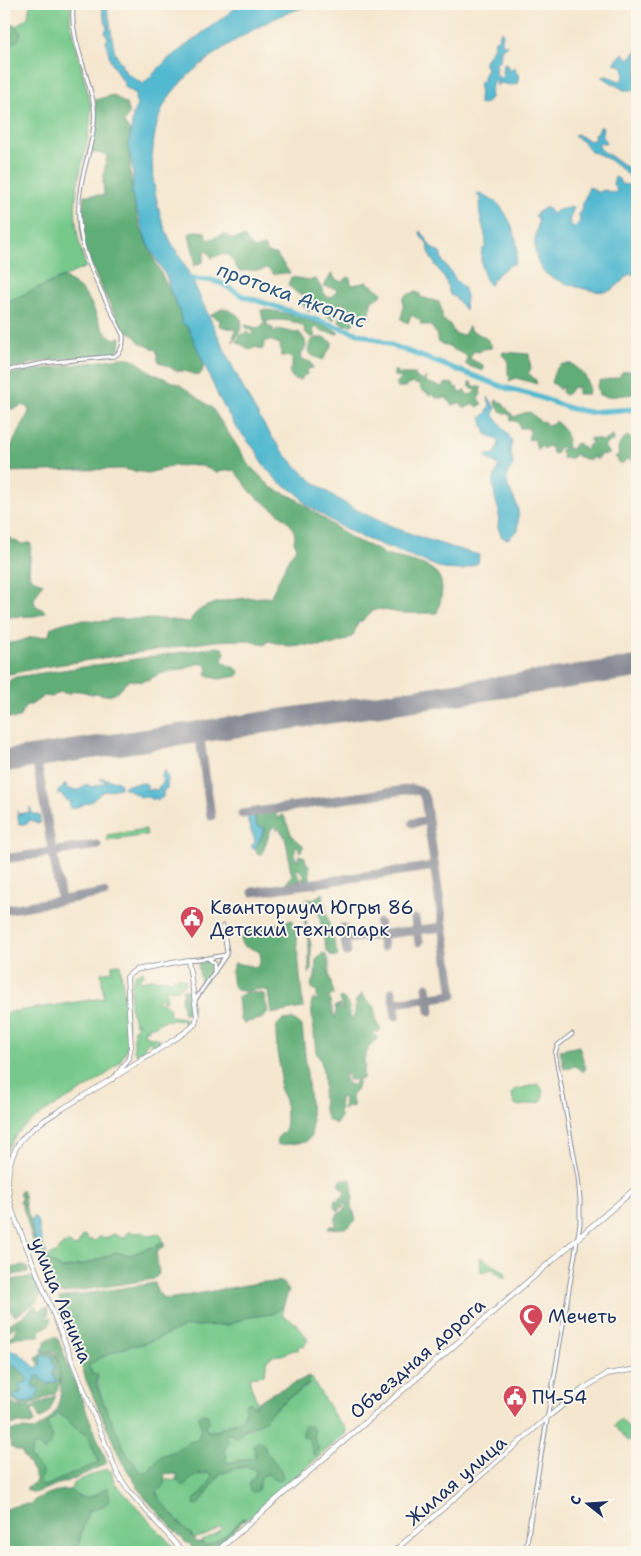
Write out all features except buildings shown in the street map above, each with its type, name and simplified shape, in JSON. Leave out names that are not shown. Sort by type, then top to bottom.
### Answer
[{"type":"main road","name":"Объездная дорога","points":[[216,1552],[637,1187]]},
{"type":"street","points":[[4,372],[44,363],[115,356],[124,341],[123,335],[89,265],[79,230],[80,187],[91,136],[94,107],[72,20],[74,4]]},
{"type":"street","points":[[195,1001],[226,955],[223,926]]},
{"type":"street","points":[[112,1079],[129,1058],[131,1036],[127,977],[135,970],[226,955]]},
{"type":"street","points":[[208,958],[215,966],[213,974]]},
{"type":"street","points":[[188,960],[195,1001]]},
{"type":"street","name":"улица Ленина","points":[[184,1552],[129,1491],[118,1475],[20,1231],[9,1196],[8,1181],[15,1152],[22,1140],[46,1120],[136,1064],[195,1024],[197,1016],[195,1001]]},
{"type":"street","points":[[526,1552],[580,1213],[578,1177],[555,1053],[558,1045],[572,1034]]},
{"type":"street","points":[[129,1058],[136,1064]]},
{"type":"street","name":"Жилая улица","points":[[393,1552],[548,1417],[597,1379],[615,1372],[637,1368]]},
{"type":"green space","points":[[30,4],[71,4],[70,20],[91,107],[88,137],[77,187],[75,208],[78,237],[86,267],[4,303],[4,35],[28,17]]},
{"type":"green space","points":[[14,24],[21,32],[19,39],[4,49],[4,27]]},
{"type":"green space","points":[[113,95],[126,104],[129,113],[124,123],[130,131],[131,185],[139,224],[198,348],[203,370],[198,376],[185,371],[177,371],[158,361],[156,350],[139,342],[133,334],[123,329],[100,286],[84,247],[81,230],[84,195],[104,195],[103,181],[107,155],[91,152],[96,124],[95,100]]},
{"type":"green space","points":[[195,231],[205,232],[208,240],[224,234],[233,239],[244,237],[254,249],[264,246],[268,253],[276,254],[290,273],[273,274],[267,268],[239,271],[229,255],[221,254],[212,258],[207,251],[205,252],[203,262],[194,266],[194,255],[189,234]]},
{"type":"green space","points":[[332,273],[335,279],[342,282],[348,277],[350,278],[353,285],[367,282],[382,293],[381,296],[371,301],[370,318],[363,319],[356,312],[350,310],[348,314],[355,316],[354,323],[352,325],[344,325],[339,322],[340,316],[345,309],[343,303],[337,305],[338,313],[333,320],[325,314],[322,307],[315,305],[309,312],[302,305],[303,294],[298,294],[288,285],[291,277],[316,279],[326,296],[330,298],[337,289],[324,286]]},
{"type":"green space","points":[[64,277],[86,295],[108,335],[114,339],[121,337],[117,352],[107,355],[44,361],[4,370],[4,303]]},
{"type":"green space","points":[[416,292],[420,294],[420,297],[439,302],[442,320],[449,323],[455,334],[464,335],[469,326],[470,330],[489,341],[492,348],[483,349],[479,352],[474,351],[470,357],[472,360],[483,365],[483,371],[466,365],[467,357],[465,355],[438,342],[436,333],[430,325],[421,325],[420,320],[411,315],[408,323],[401,319],[403,299],[406,295]]},
{"type":"green space","points":[[223,308],[236,314],[242,321],[240,331],[233,343],[235,329],[219,325],[220,320],[211,315]]},
{"type":"green space","points":[[261,310],[301,318],[323,325],[338,332],[338,334],[321,331],[316,327],[313,331],[315,336],[311,338],[305,332],[304,327],[291,321],[267,321],[267,326],[273,328],[273,333],[277,329],[299,332],[305,340],[306,347],[300,356],[301,359],[311,362],[313,368],[307,369],[307,375],[305,374],[301,380],[296,380],[292,377],[289,370],[292,368],[292,359],[281,356],[280,344],[269,340],[266,341],[262,350],[256,347],[251,350],[237,342],[240,335],[247,332],[253,336],[253,331],[246,328],[245,325],[257,328],[262,327],[265,322]]},
{"type":"green space","points":[[315,338],[325,338],[332,342],[323,360],[311,355],[308,351],[310,342]]},
{"type":"green space","points":[[503,352],[529,354],[531,369],[528,373],[536,380],[537,384],[516,378],[509,381],[508,360],[502,355]]},
{"type":"green space","points":[[130,358],[152,373],[180,385],[212,408],[250,466],[272,488],[295,498],[351,538],[381,553],[415,562],[433,570],[438,575],[442,590],[437,613],[400,613],[379,609],[372,611],[362,621],[358,622],[353,636],[331,645],[289,646],[268,641],[265,645],[245,640],[214,641],[44,667],[4,675],[4,640],[6,643],[12,643],[32,637],[46,636],[49,635],[51,628],[77,620],[165,619],[190,622],[194,614],[212,604],[235,599],[270,598],[290,556],[297,547],[294,542],[295,534],[287,520],[251,492],[234,470],[216,472],[199,465],[173,466],[148,473],[121,469],[4,472],[4,460],[29,412],[28,408],[23,405],[14,409],[6,408],[4,412],[4,375]]},
{"type":"green space","points":[[637,359],[637,382],[635,378],[633,383],[634,394],[607,397],[599,395],[597,386],[600,381],[619,377],[622,372],[633,370]]},
{"type":"green space","points":[[563,364],[572,364],[583,373],[589,385],[588,394],[578,394],[578,385],[576,388],[573,387],[568,394],[564,395],[562,393],[563,386],[559,390],[556,385],[551,383],[556,369]]},
{"type":"green space","points":[[394,371],[400,374],[415,374],[422,381],[427,377],[426,382],[441,387],[447,383],[453,384],[454,387],[458,388],[457,391],[461,393],[465,390],[466,394],[470,395],[477,391],[469,387],[471,382],[474,387],[482,388],[480,389],[481,394],[478,399],[482,404],[478,407],[474,404],[465,408],[459,403],[451,405],[447,398],[436,398],[433,395],[428,395],[428,393],[422,391],[419,385],[412,383],[405,387],[397,387],[397,382],[401,378],[394,376]]},
{"type":"green space","points":[[496,400],[502,403],[514,417],[530,412],[540,421],[545,422],[545,425],[553,425],[555,421],[565,432],[567,448],[572,449],[575,444],[579,443],[585,450],[592,443],[592,440],[589,441],[591,438],[601,441],[611,438],[610,435],[612,435],[613,441],[604,447],[610,454],[599,455],[597,460],[595,457],[588,460],[577,456],[577,453],[571,458],[562,458],[563,454],[560,452],[562,448],[559,447],[556,454],[548,446],[544,449],[540,445],[539,450],[534,438],[528,439],[530,432],[528,428],[520,428],[518,422],[511,420],[510,415],[500,411],[495,403]]},
{"type":"green space","points":[[627,436],[633,440],[637,437],[637,462],[627,459],[622,464],[618,463],[618,459],[615,457],[619,454],[620,444]]},
{"type":"green space","points":[[4,535],[21,544],[31,544],[29,575],[32,579],[43,583],[34,599],[35,605],[45,611],[45,613],[36,616],[4,617]]},
{"type":"green space","points":[[217,647],[222,648],[225,653],[222,660],[239,671],[238,676],[219,679],[208,676],[206,665],[198,664],[182,670],[162,673],[146,680],[130,680],[110,695],[94,693],[93,695],[78,691],[69,694],[60,692],[52,697],[44,696],[31,705],[26,705],[19,718],[4,717],[4,685],[8,685],[10,680],[16,677]]},
{"type":"green space","points":[[283,809],[283,812],[277,813],[275,816],[280,818],[282,815],[284,816],[292,836],[304,846],[300,852],[298,846],[296,846],[294,855],[298,861],[299,855],[305,857],[309,866],[310,879],[302,880],[305,874],[298,869],[296,870],[301,880],[286,884],[292,875],[287,844],[283,833],[279,829],[276,830],[275,826],[271,829],[262,854],[257,854],[256,848],[266,828],[257,826],[255,815],[252,813]]},
{"type":"green space","points":[[146,829],[147,835],[108,841],[107,835]]},
{"type":"green space","points":[[323,893],[324,900],[321,900],[320,903],[325,903],[338,956],[336,957],[331,956],[326,949],[318,910],[308,903],[307,899],[312,900]]},
{"type":"green space","points":[[302,900],[305,904],[306,922],[311,945],[311,970],[309,974],[309,947]]},
{"type":"green space","points":[[292,920],[297,941],[303,1008],[271,1014],[268,991],[240,991],[236,989],[233,986],[232,971],[235,963],[256,967],[260,963],[260,953],[242,945],[241,940],[245,931]]},
{"type":"green space","points":[[323,953],[329,962],[329,975],[334,994],[329,997],[334,1017],[335,1006],[340,1005],[340,1009],[343,1009],[340,997],[347,1002],[350,1017],[353,1018],[356,1000],[362,994],[375,1007],[376,1022],[381,1028],[377,1034],[375,1032],[372,1034],[377,1039],[370,1045],[364,1059],[363,1079],[348,1080],[348,1074],[345,1074],[348,1084],[353,1085],[357,1080],[359,1082],[356,1091],[351,1096],[354,1104],[352,1107],[343,1110],[344,1097],[340,1098],[339,1113],[341,1117],[336,1124],[328,1120],[323,1107],[323,1072],[321,1061],[316,1052],[311,1005],[313,998],[317,1001],[317,992],[312,988],[311,984],[315,978],[316,960]]},
{"type":"green space","points":[[210,960],[212,967],[205,983],[201,981],[198,966],[199,962]]},
{"type":"green space","points":[[120,964],[128,1029],[127,1047],[121,1060],[109,1072],[39,1115],[24,1127],[13,1139],[4,1160],[4,1013],[104,998],[101,973],[112,971],[112,965]]},
{"type":"green space","points":[[143,971],[145,974],[139,978],[141,981],[149,979],[172,980],[174,977],[178,982],[178,976],[185,980],[186,983],[175,990],[166,988],[167,1000],[163,1001],[161,997],[156,1002],[164,1003],[170,1009],[169,1013],[172,1016],[184,1018],[187,1024],[184,1024],[182,1020],[165,1021],[156,1026],[149,1026],[149,1030],[144,1029],[144,1035],[159,1039],[160,1042],[149,1050],[151,1041],[149,1040],[144,1047],[144,1052],[139,1050],[138,1055],[134,1051],[134,1029],[139,1023],[134,1024],[135,1018],[133,1018],[130,1006],[132,986],[130,983],[135,975]]},
{"type":"green space","points":[[181,990],[189,990],[189,1002],[193,1005],[192,1011],[186,1014],[183,1012],[181,1000],[184,991]]},
{"type":"green space","points":[[248,992],[264,994],[268,1013],[261,1019],[243,1023],[240,1020],[238,998]]},
{"type":"green space","points":[[292,1019],[302,1026],[312,1121],[311,1136],[306,1142],[280,1145],[277,1144],[277,1138],[285,1130],[286,1118],[285,1100],[279,1088],[281,1073],[276,1034],[277,1025],[282,1020]]},
{"type":"green space","points":[[579,1046],[586,1069],[583,1072],[575,1066],[564,1069],[560,1050]]},
{"type":"green space","points":[[538,1084],[543,1093],[541,1102],[519,1106],[514,1104],[512,1094],[514,1090]]},
{"type":"green space","points":[[342,1179],[351,1179],[353,1196],[351,1208],[356,1220],[345,1228],[328,1229],[330,1226],[336,1226],[335,1220],[338,1213],[343,1212],[346,1202],[349,1203],[346,1200],[339,1211],[334,1207],[335,1199],[337,1201],[343,1197],[345,1191],[339,1185]]},
{"type":"green space","points":[[21,1190],[24,1192],[22,1194],[23,1196],[24,1194],[25,1206],[35,1241],[43,1254],[42,1256],[62,1269],[89,1263],[115,1252],[130,1255],[164,1243],[164,1247],[156,1251],[159,1274],[154,1279],[57,1294],[56,1290],[52,1289],[37,1247],[32,1242],[22,1204],[19,1201],[21,1201],[19,1194]]},
{"type":"green space","points":[[128,1232],[142,1232],[150,1236],[159,1234],[164,1243],[130,1255],[115,1252],[96,1260],[62,1269],[47,1259],[64,1244],[69,1243],[74,1247],[77,1246],[83,1236],[95,1241],[100,1236],[106,1238],[114,1234],[122,1238],[126,1237]]},
{"type":"green space","points":[[480,1257],[504,1271],[506,1277],[504,1278],[492,1269],[481,1272]]},
{"type":"green space","points":[[22,1265],[26,1266],[28,1272],[4,1277],[4,1269]]},
{"type":"green space","points":[[30,1277],[34,1279],[41,1291],[40,1297],[37,1298],[38,1301],[15,1316],[10,1310],[4,1313],[4,1281]]},
{"type":"green space","points":[[278,1281],[284,1283],[289,1290],[283,1307],[272,1314],[248,1317],[228,1325],[186,1326],[144,1344],[129,1346],[88,1365],[93,1375],[98,1375],[96,1383],[100,1395],[128,1457],[134,1462],[138,1470],[146,1474],[161,1456],[178,1450],[188,1442],[198,1440],[201,1427],[199,1417],[203,1414],[208,1415],[209,1422],[205,1426],[207,1431],[217,1430],[240,1420],[246,1411],[244,1406],[247,1403],[251,1403],[254,1407],[272,1394],[308,1376],[311,1377],[308,1385],[275,1408],[262,1423],[244,1429],[237,1438],[231,1434],[227,1434],[225,1437],[228,1440],[228,1445],[224,1451],[227,1455],[225,1460],[228,1463],[255,1457],[255,1450],[252,1446],[259,1441],[266,1447],[265,1451],[280,1470],[283,1477],[280,1480],[274,1479],[269,1474],[263,1475],[260,1479],[258,1490],[253,1492],[250,1490],[249,1485],[255,1477],[256,1471],[253,1469],[249,1467],[224,1473],[221,1472],[200,1503],[196,1505],[194,1504],[195,1499],[208,1485],[212,1474],[200,1474],[183,1486],[176,1479],[178,1475],[165,1473],[164,1484],[157,1492],[159,1498],[186,1531],[191,1533],[196,1542],[203,1543],[205,1546],[210,1544],[225,1535],[241,1519],[245,1518],[245,1521],[221,1542],[201,1551],[194,1551],[189,1543],[186,1543],[145,1498],[122,1462],[86,1380],[59,1298],[155,1283],[159,1293],[168,1299]]},
{"type":"green space","points":[[34,1306],[37,1306],[38,1311],[48,1308],[49,1314],[46,1316],[47,1318],[51,1317],[49,1325],[41,1329],[39,1336],[17,1337],[4,1344],[19,1324],[4,1334],[4,1326],[25,1315]]},
{"type":"green space","points":[[283,1307],[282,1315],[297,1324],[308,1340],[304,1346],[299,1345],[298,1350],[268,1359],[264,1375],[250,1377],[251,1387],[257,1403],[254,1407],[251,1403],[247,1403],[244,1406],[246,1411],[240,1420],[215,1431],[207,1431],[199,1417],[201,1427],[198,1440],[188,1442],[178,1450],[161,1456],[146,1474],[138,1470],[134,1462],[128,1457],[104,1404],[98,1378],[93,1375],[88,1365],[129,1346],[144,1344],[186,1326],[228,1325],[248,1317],[272,1314]]},
{"type":"green space","points":[[52,1337],[57,1337],[107,1463],[76,1478],[34,1493],[27,1490],[27,1487],[36,1482],[35,1474],[22,1452],[12,1448],[10,1441],[4,1436],[4,1431],[34,1430],[52,1416],[57,1407],[61,1388],[57,1354],[55,1352],[42,1351],[45,1341]],"holes":[[[59,1413],[78,1430],[88,1436],[99,1462],[45,1486],[40,1484],[42,1471],[30,1457],[32,1448],[37,1445],[44,1451],[52,1442],[52,1435],[47,1424]]]},
{"type":"green space","points":[[51,1352],[56,1355],[60,1374],[59,1384],[55,1393],[29,1406],[21,1406],[4,1394],[4,1361],[20,1370],[28,1379],[26,1383],[20,1383],[22,1392],[19,1392],[14,1398],[20,1401],[34,1400],[39,1392],[37,1387],[32,1386],[36,1376],[40,1376],[41,1380],[47,1381],[50,1385],[56,1379],[53,1376],[55,1367],[52,1362],[53,1357],[48,1355],[40,1357],[41,1365],[39,1364],[36,1358],[42,1353]]},
{"type":"green space","points":[[311,1377],[335,1417],[346,1429],[345,1434],[245,1521],[245,1518],[241,1519],[230,1531],[210,1544],[205,1546],[197,1543],[216,1534],[222,1528],[220,1527],[207,1535],[192,1539],[159,1498],[157,1492],[164,1484],[164,1478],[173,1481],[176,1479],[183,1486],[193,1476],[213,1474],[208,1485],[195,1499],[200,1503],[221,1472],[224,1473],[249,1467],[256,1471],[255,1477],[252,1479],[260,1486],[260,1479],[263,1475],[269,1474],[274,1479],[277,1465],[263,1452],[255,1450],[255,1457],[228,1463],[224,1454],[225,1448],[228,1445],[228,1440],[225,1438],[227,1434],[252,1428],[292,1395],[308,1385]]},
{"type":"green space","points":[[56,1395],[50,1410],[43,1418],[39,1419],[36,1408],[32,1409],[34,1423],[30,1425],[21,1423],[4,1426],[8,1422],[7,1417],[11,1410],[4,1402],[4,1397],[18,1406],[30,1408]]},
{"type":"green space","points":[[58,1413],[88,1436],[99,1463],[45,1486],[40,1484],[30,1458],[32,1448],[37,1445],[44,1451],[53,1438],[47,1424]]},
{"type":"green space","points":[[621,1419],[635,1435],[628,1441],[614,1425]]},
{"type":"green space","points":[[305,1425],[308,1427],[310,1425],[314,1430],[314,1438],[319,1448],[315,1455],[309,1438],[303,1437]]},
{"type":"green space","points":[[106,1469],[111,1471],[114,1482],[178,1552],[76,1552],[88,1511],[105,1505],[102,1492],[85,1498],[74,1494],[70,1490],[75,1482]]},
{"type":"green space","points":[[107,1487],[110,1499],[105,1505],[88,1511],[76,1552],[4,1552],[4,1511],[23,1504],[30,1504],[38,1498],[54,1492],[70,1490],[79,1497],[88,1498]]},
{"type":"water","points":[[103,4],[108,6],[113,46],[116,56],[122,63],[121,67],[124,68],[125,72],[143,84],[168,59],[241,4],[314,4],[280,16],[232,42],[198,67],[171,93],[163,107],[154,137],[152,169],[161,216],[166,231],[250,400],[260,419],[285,454],[304,474],[349,506],[374,519],[427,540],[479,555],[478,563],[463,570],[444,569],[364,538],[338,525],[306,504],[296,492],[279,482],[264,466],[257,452],[236,427],[219,398],[188,327],[182,323],[179,309],[170,290],[167,278],[147,243],[132,195],[133,172],[129,148],[133,114],[137,105],[136,94],[125,87],[123,80],[111,62],[106,42],[108,38],[105,32],[107,28],[100,7]]},
{"type":"water","points":[[501,31],[503,34],[502,43],[507,45],[501,50],[495,74],[500,78],[503,77],[504,63],[507,65],[508,70],[515,67],[516,73],[519,75],[517,84],[500,83],[497,86],[496,81],[493,81],[490,95],[492,97],[488,102],[481,105],[479,104],[480,81],[483,82],[487,68],[484,63]]},
{"type":"water","points":[[637,50],[637,90],[624,90],[602,77],[607,76],[620,81],[624,76],[624,70],[622,66],[614,63],[623,53],[629,59]]},
{"type":"water","points":[[601,126],[603,128],[602,135],[607,143],[598,143],[600,149],[633,171],[635,169],[637,152],[637,275],[630,274],[612,290],[603,292],[575,286],[549,276],[539,265],[535,252],[538,217],[535,216],[537,213],[547,207],[552,214],[558,210],[574,207],[569,221],[571,226],[575,227],[580,221],[579,215],[589,187],[597,193],[604,190],[615,193],[617,190],[613,184],[615,177],[619,179],[621,184],[629,185],[634,183],[634,180],[603,156],[591,152],[574,135],[577,134],[590,141],[595,139],[594,134],[597,133]]},
{"type":"water","points":[[477,193],[494,201],[503,210],[511,224],[516,240],[517,256],[515,263],[501,272],[489,285],[482,264],[481,255],[486,244],[486,238],[479,209],[481,198]]},
{"type":"water","points":[[420,231],[432,248],[440,253],[443,262],[463,287],[466,296],[465,310],[455,297],[450,295],[446,281],[431,258],[427,243],[421,237]]},
{"type":"water","points":[[488,397],[496,407],[493,414],[512,443],[510,449],[513,465],[507,478],[507,483],[518,510],[518,530],[508,539],[502,537],[498,528],[499,511],[493,482],[499,465],[486,458],[487,455],[495,454],[499,441],[486,434],[481,418],[487,412],[490,405]]},
{"type":"water","points":[[165,770],[168,779],[167,788],[163,791],[163,797],[158,800],[141,797],[123,787],[125,785],[145,783],[147,791],[152,789],[158,790],[159,786],[163,784],[161,777]]},
{"type":"water","points":[[100,779],[113,781],[117,780],[121,785],[120,788],[102,792],[92,801],[72,809],[70,808],[70,803],[60,794],[58,796],[58,791],[63,788],[64,784],[66,784],[67,789],[79,790],[86,784],[92,787],[107,782]]},
{"type":"water","points":[[30,807],[32,813],[40,816],[40,824],[30,820],[27,824],[19,824],[17,811],[18,814],[30,812]]},
{"type":"water","points":[[254,815],[257,826],[265,828],[255,850],[251,846],[255,842],[248,821],[248,818]]},
{"type":"water","points":[[34,1216],[47,1259],[36,1241],[31,1222]]},
{"type":"water","points":[[9,1350],[20,1354],[35,1368],[41,1365],[40,1357],[46,1355],[53,1357],[52,1362],[55,1367],[52,1374],[56,1382],[49,1385],[41,1380],[40,1376],[37,1376],[32,1385],[34,1388],[38,1387],[39,1390],[36,1399],[22,1403],[14,1398],[14,1395],[22,1392],[19,1387],[20,1383],[26,1383],[28,1380],[21,1371],[4,1361],[4,1351]]},
{"type":"waterway","name":"протока Акопас","points":[[185,279],[210,280],[221,283],[243,296],[372,338],[506,388],[569,408],[589,412],[637,409]]},
{"type":"taxiway","points":[[199,732],[211,816]]},
{"type":"taxiway","points":[[36,757],[61,900]]},
{"type":"taxiway","points":[[242,814],[412,789],[422,792],[425,799],[453,995],[394,1003]]},
{"type":"taxiway","points":[[413,823],[428,820]]},
{"type":"taxiway","points":[[4,859],[97,845]]},
{"type":"taxiway","points":[[253,892],[435,866]]},
{"type":"taxiway","points":[[4,910],[104,893]]},
{"type":"taxiway","points":[[415,919],[419,942]]},
{"type":"taxiway","points":[[379,923],[383,947]]},
{"type":"taxiway","points":[[345,939],[443,927]]},
{"type":"taxiway","points":[[343,928],[347,952]]},
{"type":"taxiway","points":[[427,987],[430,1011]]},
{"type":"taxiway","points":[[392,992],[396,1016]]},
{"type":"runway","points":[[4,761],[637,667]]},
{"type":"place","name":"Кванториум Югры 86 Детский технопарк","points":[[192,939]]},
{"type":"place","name":"Мечеть","points":[[531,1337]]},
{"type":"place","name":"ПЧ-54","points":[[515,1418]]}]
